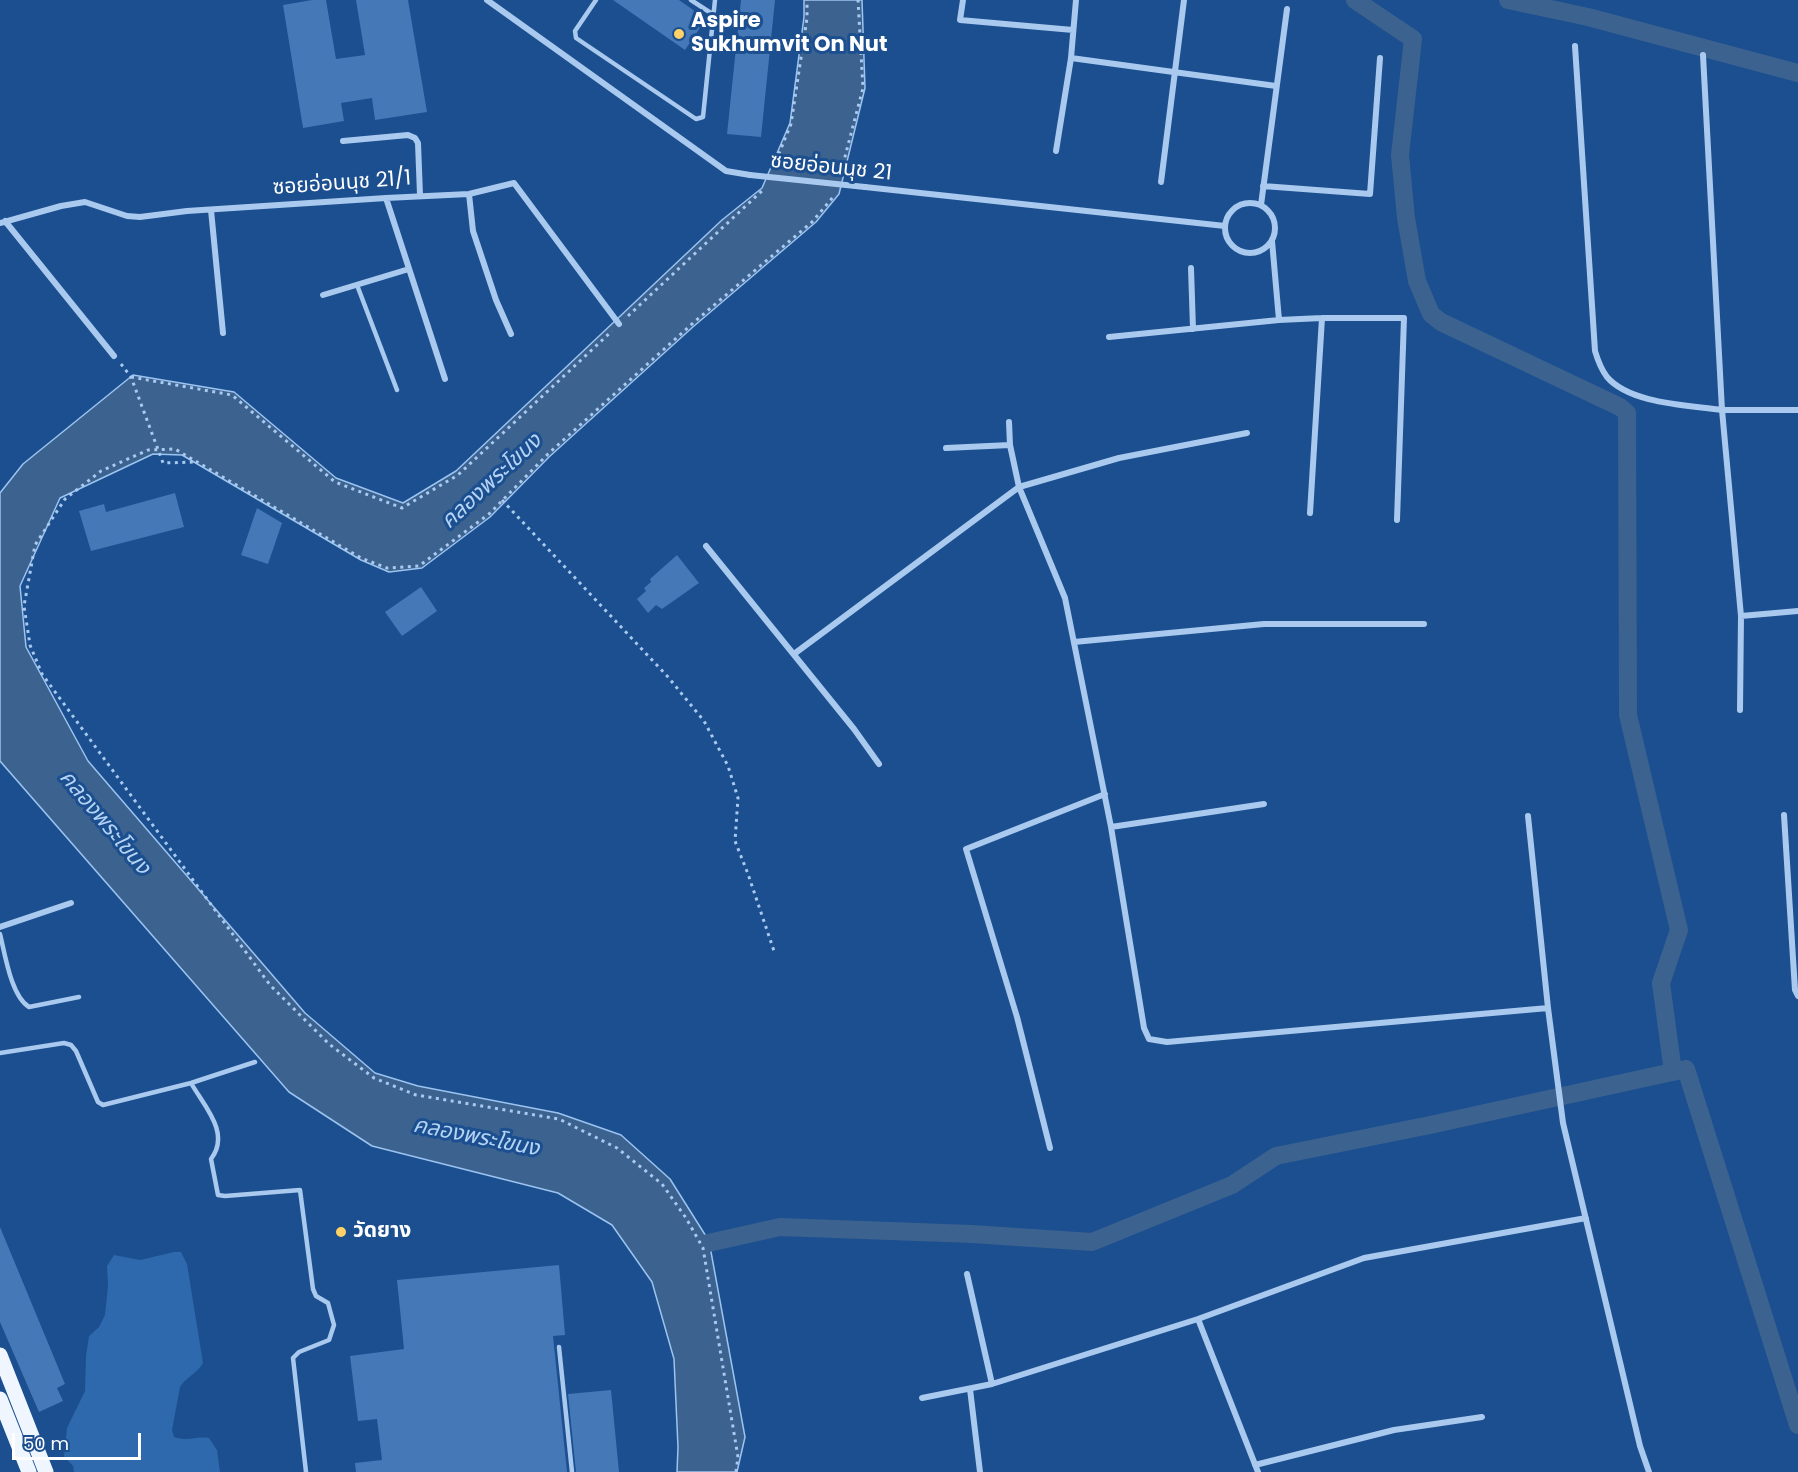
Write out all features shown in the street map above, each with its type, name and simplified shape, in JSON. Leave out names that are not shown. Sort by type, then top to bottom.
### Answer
[{"type":"main road","points":[[0,1355],[46,1472]]},
{"type":"main road","points":[[0,1399],[29,1472]]},
{"type":"street","name":"ซอยอ่อนนุช 21","points":[[487,0],[726,171],[1225,226]]},
{"type":"street","points":[[963,0],[960,20],[1073,30]]},
{"type":"street","points":[[1056,151],[1071,58],[1076,0]]},
{"type":"street","points":[[1161,182],[1184,0]]},
{"type":"street","points":[[1261,205],[1287,9]]},
{"type":"street","points":[[1575,46],[1595,351],[1600,365],[1608,378],[1634,395],[1646,398],[1722,410],[1798,410]]},
{"type":"street","points":[[1703,55],[1722,410],[1741,616],[1740,710]]},
{"type":"street","points":[[1071,58],[1276,86]]},
{"type":"street","points":[[1263,186],[1370,194],[1380,58]]},
{"type":"street","points":[[343,141],[408,135],[415,138],[418,143],[420,195]]},
{"type":"street","name":"ซอยอ่อนนุช 21/1","points":[[3,222],[61,206],[85,202],[134,217],[420,195],[469,194],[512,183],[516,184],[619,324]]},
{"type":"street","points":[[469,194],[473,231],[496,300],[511,334]]},
{"type":"street","points":[[386,198],[445,379]]},
{"type":"street","points":[[1272,241],[1260,252],[1251,254],[1243,253],[1229,243],[1225,226],[1231,211],[1245,203],[1261,205],[1267,210],[1275,224],[1272,241],[1280,320]]},
{"type":"street","points":[[212,210],[223,333]]},
{"type":"street","points":[[3,222],[114,356]]},
{"type":"street","points":[[1191,268],[1193,329]]},
{"type":"street","points":[[323,296],[409,269]]},
{"type":"street","points":[[1310,513],[1322,318]]},
{"type":"street","points":[[1109,337],[1280,320],[1404,318],[1397,520]]},
{"type":"street","points":[[1009,423],[1010,445],[1019,487],[1065,598],[1105,794],[1147,1036],[1152,1040],[1167,1042],[1548,1008]]},
{"type":"street","points":[[794,654],[1019,487],[1119,458],[1247,433]]},
{"type":"street","points":[[946,448],[1010,445]]},
{"type":"street","points":[[706,546],[855,729],[879,764]]},
{"type":"street","points":[[1741,616],[1798,611]]},
{"type":"street","points":[[1074,642],[1264,624],[1424,624]]},
{"type":"street","points":[[1050,1148],[1017,1017],[966,849],[1105,794]]},
{"type":"street","points":[[1111,827],[1264,804]]},
{"type":"street","points":[[1784,815],[1795,990],[1798,996]]},
{"type":"street","points":[[1528,816],[1548,1008],[1563,1123],[1640,1446],[1649,1472]]},
{"type":"street","points":[[0,927],[71,903]]},
{"type":"street","points":[[922,1398],[992,1384],[1198,1319],[1364,1258],[1586,1218]]},
{"type":"street","points":[[967,1274],[992,1384]]},
{"type":"street","points":[[1198,1319],[1258,1472]]},
{"type":"street","points":[[970,1389],[980,1472]]},
{"type":"street","points":[[1255,1465],[1394,1430],[1482,1417]]},
{"type":"lane","points":[[596,0],[575,31],[576,38],[698,119],[703,117],[715,0]]},
{"type":"lane","points":[[691,0],[714,15]]},
{"type":"lane","points":[[357,285],[397,390]]},
{"type":"lane","points":[[0,934],[16,993],[22,1003],[29,1007],[79,997]]},
{"type":"lane","points":[[0,1053],[64,1043],[71,1045],[76,1051],[98,1102],[103,1105],[191,1083],[255,1062]]},
{"type":"lane","points":[[191,1083],[211,1114],[219,1141],[218,1150],[211,1160],[218,1195],[300,1190],[313,1289],[316,1296],[328,1303],[334,1325],[330,1340],[299,1352],[293,1358],[306,1472]]},
{"type":"lane","points":[[559,1347],[572,1472]]},
{"type":"path","points":[[773,169],[791,124],[807,18],[807,0]]},
{"type":"path","points":[[841,173],[862,88],[858,0]]},
{"type":"path","points":[[131,376],[232,396],[335,482],[402,508],[458,476],[727,222],[764,191],[768,180]]},
{"type":"path","points":[[736,1472],[738,1457],[703,1248],[686,1218],[662,1184],[617,1148],[559,1119],[416,1095],[374,1078],[329,1044],[270,985],[42,674],[30,645],[24,606],[35,545],[65,499],[101,471],[148,450],[175,449],[361,558],[387,568],[419,566],[489,514],[548,454],[684,331],[812,222],[836,193]]},
{"type":"path","points":[[114,356],[131,376],[164,463],[198,462]]},
{"type":"path","points":[[502,500],[668,677],[704,721],[728,766],[735,787],[738,798],[735,841],[774,951]]},
{"type":"shaded area","points":[[181,1252],[187,1264],[203,1363],[180,1387],[172,1430],[174,1437],[209,1438],[217,1450],[220,1472],[74,1472],[73,1466],[64,1456],[67,1428],[85,1391],[89,1336],[99,1327],[105,1315],[108,1286],[107,1266],[114,1255],[140,1260]]},
{"type":"water","name":"คลองพระโขนง","points":[[804,0],[862,0],[865,88],[839,194],[816,222],[694,326],[549,457],[490,517],[422,568],[389,572],[361,560],[182,455],[153,454],[60,498],[20,586],[26,647],[88,761],[305,1013],[375,1073],[418,1086],[558,1113],[621,1135],[670,1179],[709,1241],[745,1437],[737,1472],[677,1472],[674,1359],[652,1282],[612,1225],[558,1193],[372,1146],[289,1092],[0,761],[0,493],[23,464],[133,375],[234,392],[336,478],[403,503],[456,471],[722,220],[762,188],[790,123],[804,17]]},
{"type":"building","points":[[326,0],[336,59],[365,55],[356,0],[408,0],[427,112],[375,120],[372,98],[341,103],[344,121],[303,128],[283,5]]},
{"type":"building","name":"Aspire Sukhumvit On Nut","points":[[613,0],[679,0],[706,19],[685,50]]},
{"type":"building","points":[[741,0],[775,0],[761,137],[727,134]]},
{"type":"building","points":[[175,493],[184,527],[91,551],[79,511],[104,504],[106,512]]},
{"type":"building","points":[[257,508],[282,523],[268,564],[241,555]]},
{"type":"building","points":[[677,555],[699,583],[662,609],[656,605],[648,613],[637,599],[646,591],[644,588],[651,582],[650,579]]},
{"type":"building","points":[[421,587],[437,611],[402,636],[385,612]]},
{"type":"building","points":[[0,1227],[65,1384],[57,1388],[63,1401],[39,1412],[0,1322]]},
{"type":"building","points":[[559,1265],[565,1335],[553,1336],[567,1472],[356,1472],[355,1463],[382,1460],[377,1419],[358,1421],[350,1356],[404,1349],[397,1280]]},
{"type":"building","points":[[611,1390],[619,1472],[576,1472],[568,1394]]},
{"type":"waterway","points":[[1355,0],[1413,39],[1400,155],[1406,218],[1417,281],[1431,314],[1441,322],[1620,407],[1627,413],[1628,715],[1679,930],[1661,983],[1673,1072]]},
{"type":"waterway","points":[[1508,0],[1588,17],[1798,73]]},
{"type":"waterway","points":[[686,1248],[780,1227],[972,1234],[1092,1242],[1232,1185],[1276,1156],[1686,1069],[1798,1425]]},
{"type":"place","name":"Aspire Sukhumvit On Nut","points":[[679,34]]},
{"type":"place","name":"วัดยาง","points":[[341,1232]]}]
